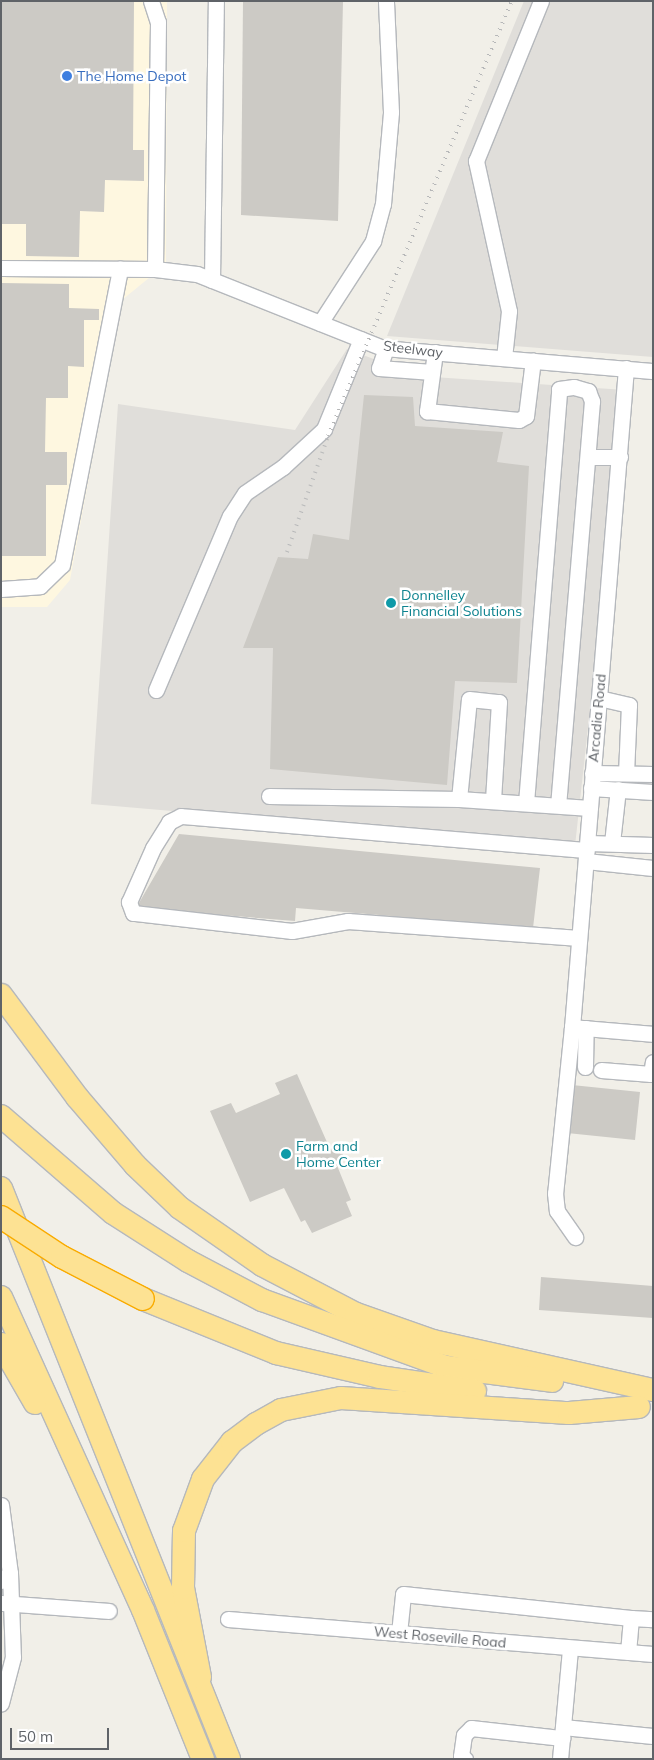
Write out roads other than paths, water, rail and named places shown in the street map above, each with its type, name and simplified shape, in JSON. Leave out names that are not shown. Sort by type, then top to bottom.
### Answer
[{"type":"highway","points":[[1,995],[76,1098],[135,1165],[180,1208],[262,1265],[356,1314],[433,1342],[649,1399]]},
{"type":"highway","points":[[1,1116],[87,1194],[188,1261],[300,1317],[406,1355],[446,1367],[649,1399]]},
{"type":"highway","points":[[1,1188],[136,1531],[200,1677],[229,1759]]},
{"type":"highway","points":[[1,1216],[62,1257],[143,1299],[276,1353],[354,1372],[456,1389],[649,1399]]},
{"type":"highway","points":[[1,1297],[106,1530],[203,1759]]},
{"type":"highway","points":[[1,1344],[106,1530]]},
{"type":"highway","points":[[200,1677],[183,1588],[184,1530],[203,1479],[232,1442],[256,1424],[281,1410],[341,1398],[569,1413],[649,1399]]},
{"type":"street","points":[[151,1],[158,22],[155,269]]},
{"type":"street","points":[[212,280],[216,1]]},
{"type":"street","points":[[320,323],[373,241],[383,204],[391,112],[386,1]]},
{"type":"street","points":[[504,358],[509,311],[476,161],[541,1]]},
{"type":"street","name":"Steelway","points":[[1,268],[155,269],[197,274],[386,348],[653,371]]},
{"type":"street","points":[[1,589],[40,586],[62,565],[120,269]]},
{"type":"street","points":[[156,690],[230,516],[245,492],[283,467],[324,429],[361,339]]},
{"type":"street","points":[[386,348],[379,368],[432,372]]},
{"type":"street","points":[[435,352],[427,411],[519,420],[526,416],[533,360]]},
{"type":"street","points":[[526,803],[559,389],[563,363]]},
{"type":"street","name":"Arcadia Road","points":[[579,1027],[579,938],[626,368]]},
{"type":"street","points":[[558,805],[592,401],[588,391],[559,389]]},
{"type":"street","points":[[588,456],[620,457]]},
{"type":"street","points":[[599,698],[629,705],[626,773]]},
{"type":"street","points":[[459,799],[469,699],[499,702],[493,801]]},
{"type":"street","points":[[592,772],[653,774]]},
{"type":"street","points":[[591,788],[653,792]]},
{"type":"street","points":[[612,843],[618,789]]},
{"type":"street","points":[[269,796],[459,799],[590,808]]},
{"type":"street","points":[[579,938],[348,921],[292,931],[133,913],[129,902],[152,848],[169,822],[181,816],[587,851],[653,868]]},
{"type":"street","points":[[587,851],[612,843],[653,846]]},
{"type":"street","points":[[579,1027],[653,1034]]},
{"type":"street","points":[[579,1027],[585,1067]]},
{"type":"street","points":[[575,1238],[557,1211],[555,1193],[579,1027]]},
{"type":"street","points":[[601,1070],[652,1074],[653,1062]]},
{"type":"street","points":[[1,1505],[6,1604],[13,1657],[1,1703]]},
{"type":"street","points":[[399,1634],[403,1594],[653,1619]]},
{"type":"street","points":[[6,1604],[110,1611]]},
{"type":"street","points":[[628,1652],[631,1618]]},
{"type":"street","name":"West Roseville Road","points":[[228,1619],[570,1650],[653,1654]]},
{"type":"street","points":[[560,1759],[570,1650]]},
{"type":"street","points":[[465,1759],[461,1756],[464,1735],[471,1728],[653,1736]]},
{"type":"railway","points":[[287,552],[328,436],[512,1]]},
{"type":"place","name":"The Home Depot","points":[[67,76]]},
{"type":"place","name":"Donnelley Financial Solutions","points":[[391,603]]},
{"type":"place","name":"Farm and Home Center","points":[[286,1154]]}]
